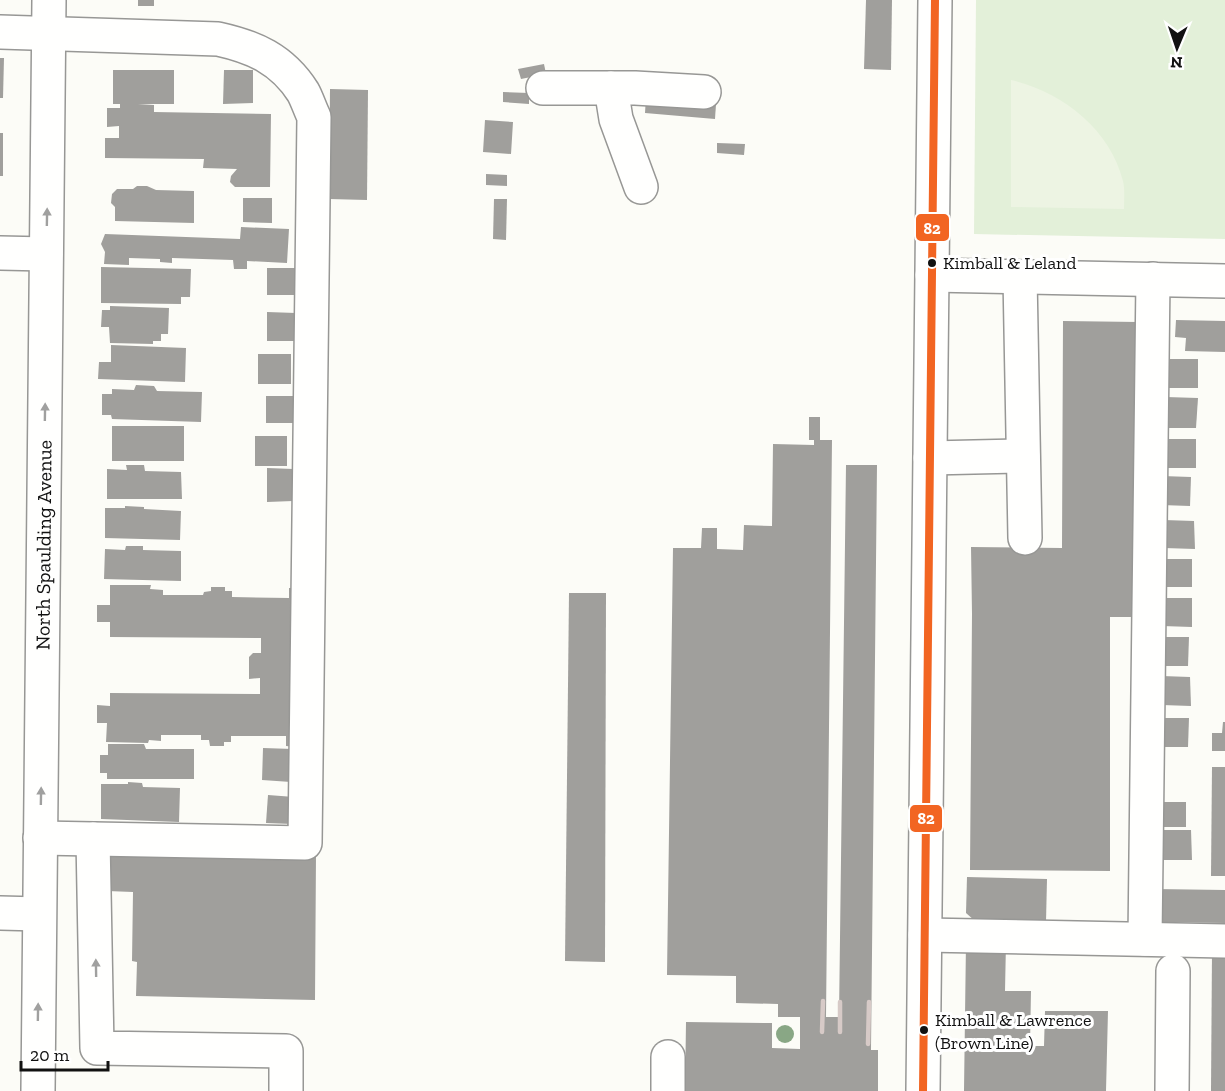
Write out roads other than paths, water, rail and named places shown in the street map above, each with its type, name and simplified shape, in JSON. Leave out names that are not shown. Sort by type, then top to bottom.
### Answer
[{"type":"street","name":"North Spaulding Avenue","points":[[38,1091],[49,0]]},
{"type":"street","points":[[923,1091],[935,0]]},
{"type":"street","points":[[0,32],[218,39],[238,43],[259,51],[276,62],[303,92],[314,117],[305,843],[40,838]]},
{"type":"street","points":[[543,88],[635,88],[704,92]]},
{"type":"street","points":[[611,88],[616,120],[641,187]]},
{"type":"street","points":[[0,253],[46,254]]},
{"type":"street","points":[[932,275],[1225,281]]},
{"type":"street","points":[[1020,277],[1025,538]]},
{"type":"street","points":[[1145,939],[1153,279]]},
{"type":"street","points":[[930,458],[1023,456]]},
{"type":"street","points":[[93,838],[97,1048],[286,1052],[286,1091]]},
{"type":"street","points":[[0,913],[39,914]]},
{"type":"street","points":[[925,934],[1225,940]]},
{"type":"street","points":[[1172,1091],[1173,971]]},
{"type":"street","points":[[668,1058],[668,1091]]},
{"type":"railway","points":[[822,1032],[823,1001]]},
{"type":"railway","points":[[840,1002],[840,1032]]},
{"type":"railway","points":[[868,1044],[869,1002]]},
{"type":"place","name":"Kimball & Leland","points":[[932,263]]},
{"type":"place","name":"Kimball & Lawrence (Brown Line)","points":[[924,1030]]}]
